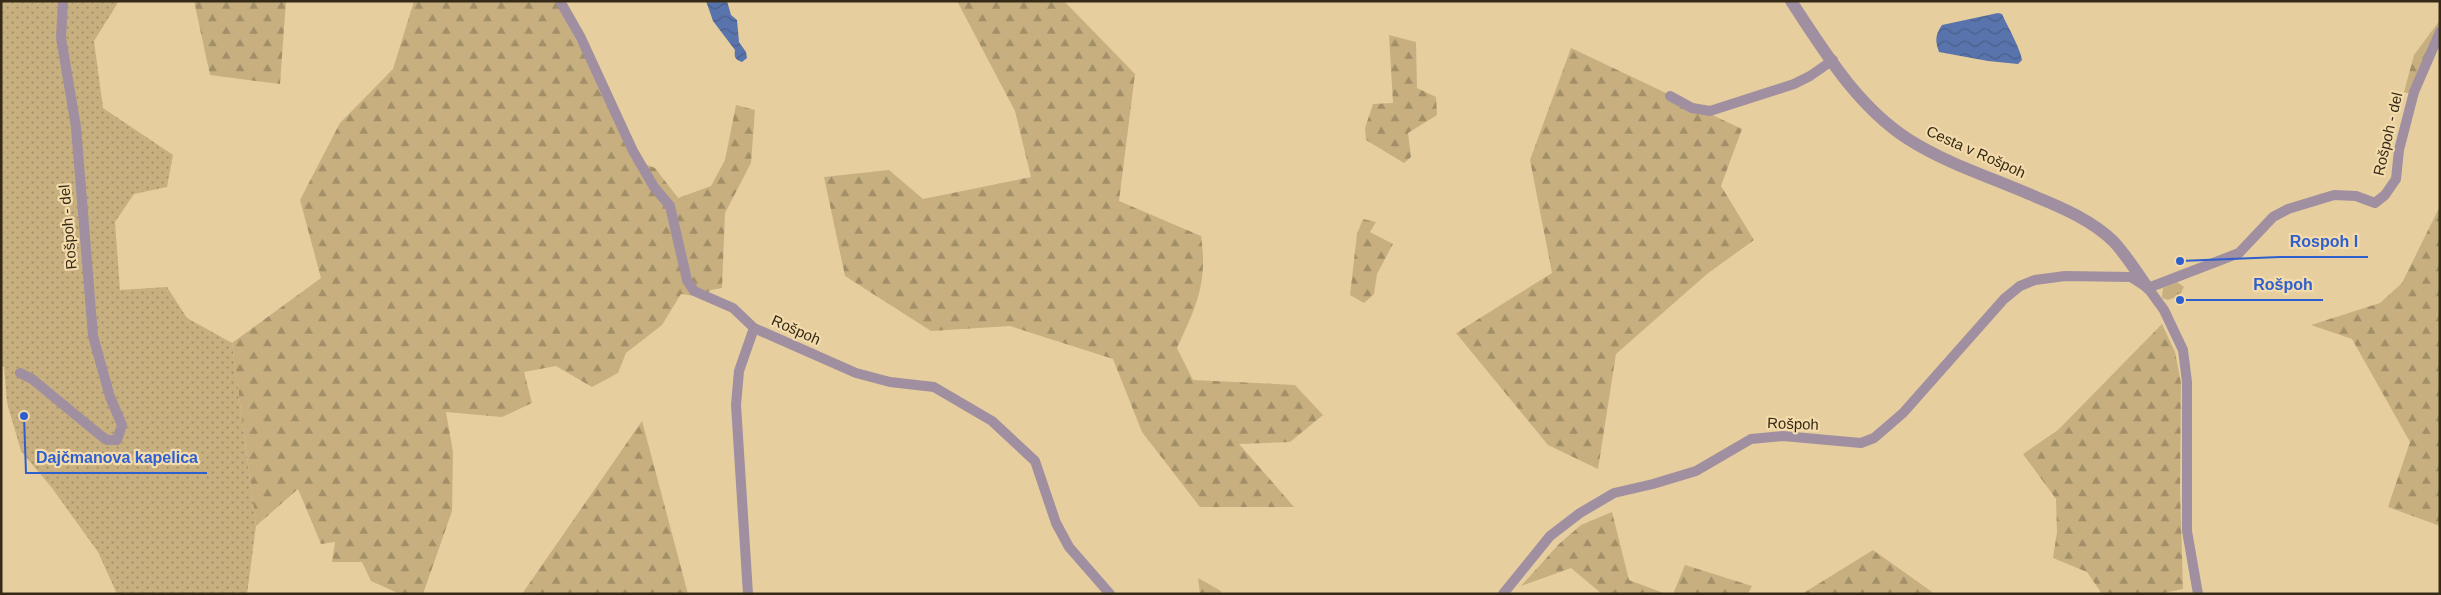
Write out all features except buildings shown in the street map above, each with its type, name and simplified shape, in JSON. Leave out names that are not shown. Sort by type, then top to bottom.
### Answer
[{"type":"street","name":"Rošpoh - del","points":[[20,373],[32,379],[95,432],[113,441],[117,440],[122,425],[110,397],[93,336],[76,127],[61,38],[63,1]]},
{"type":"street","name":"Rošpoh","points":[[560,1],[581,38],[632,151],[654,188],[670,206],[687,280],[694,291],[733,308],[754,328],[856,373],[890,382],[934,387],[992,421],[1035,461],[1056,523],[1069,547],[1110,594]]},
{"type":"street","name":"Cesta v Rošpoh","points":[[1791,1],[1833,60],[1843,78],[1879,116],[1908,138],[1940,157],[2056,205],[2089,223],[2113,242],[2148,288]]},
{"type":"street","name":"Rošpoh - del","points":[[2148,288],[2239,253],[2273,217],[2288,209],[2334,195],[2356,196],[2375,204],[2380,202],[2396,179],[2399,150],[2414,92],[2440,32]]},
{"type":"street","points":[[1670,96],[1692,108],[1710,111],[1794,84],[1810,76],[1833,60]]},
{"type":"street","name":"Rošpoh","points":[[1503,594],[1550,536],[1580,513],[1614,493],[1696,471],[1751,439],[1783,436],[1862,443],[1874,438],[1903,412],[2004,299],[2020,286],[2035,280],[2065,276],[2131,277],[2148,288]]},
{"type":"street","points":[[2148,288],[2164,310],[2182,350],[2187,382],[2187,531],[2198,594]]},
{"type":"street","points":[[748,594],[736,404],[738,371],[754,328]]},
{"type":"green space","points":[[1,1],[119,1],[94,41],[103,108],[173,155],[167,187],[134,194],[115,222],[120,290],[167,287],[187,318],[232,343],[256,526],[247,594],[117,594],[98,552],[52,488],[21,451],[7,403],[4,367],[1,366]]},
{"type":"green space","points":[[194,1],[286,1],[280,84],[210,75]]},
{"type":"green space","points":[[414,1],[555,1],[607,97],[632,159],[655,168],[678,198],[711,186],[725,160],[736,105],[755,110],[751,163],[725,213],[722,288],[711,290],[703,297],[681,294],[662,325],[626,353],[618,373],[592,387],[556,366],[524,372],[532,403],[502,417],[446,412],[453,452],[452,511],[423,594],[400,594],[371,581],[362,562],[332,562],[335,542],[321,544],[298,489],[256,526],[232,343],[321,278],[300,200],[340,123],[393,69]]},
{"type":"green space","points":[[957,1],[1064,1],[1135,74],[1119,201],[1201,236],[1203,268],[1199,294],[1177,348],[1193,380],[1295,385],[1323,415],[1290,442],[1239,444],[1294,507],[1200,507],[1142,432],[1113,359],[1010,326],[931,331],[845,276],[824,177],[889,170],[923,199],[1031,177],[1015,111]]},
{"type":"green space","points":[[2440,20],[2440,44],[2411,94],[2404,92],[2414,55]]},
{"type":"green space","points":[[1389,35],[1416,42],[1417,88],[1436,97],[1437,115],[1408,133],[1411,157],[1404,163],[1366,140],[1365,128],[1373,104],[1393,103]]},
{"type":"green space","points":[[1571,48],[1742,129],[1721,186],[1754,240],[1707,274],[1616,354],[1598,469],[1548,445],[1456,333],[1552,273],[1530,160]]},
{"type":"green space","points":[[2440,206],[2440,526],[2388,507],[2410,442],[2352,339],[2311,325],[2380,303],[2402,283]]},
{"type":"green space","points":[[1363,219],[1376,222],[1370,232],[1393,244],[1377,274],[1374,294],[1364,303],[1350,295],[1357,234]]},
{"type":"green space","points":[[2177,282],[2184,287],[2179,296],[2168,300],[2162,298],[2163,288]]},
{"type":"green space","points":[[2162,324],[2175,352],[2181,383],[2180,489],[2183,589],[2159,594],[2102,594],[2087,572],[2053,558],[2057,532],[2056,499],[2023,454],[2058,430]]},
{"type":"green space","points":[[642,421],[688,594],[522,594]]},
{"type":"green space","points":[[1612,512],[1629,580],[1666,594],[1602,594],[1571,568],[1521,586],[1559,544],[1581,525]]},
{"type":"green space","points":[[1873,550],[1935,594],[1802,594]]},
{"type":"green space","points":[[1685,565],[1752,586],[1748,594],[1673,594]]},
{"type":"green space","points":[[1198,578],[1221,591],[1221,594],[1200,594]]},
{"type":"water","points":[[706,1],[727,1],[731,15],[737,20],[739,42],[746,52],[747,58],[742,62],[736,58],[735,50],[713,21]]},
{"type":"water","points":[[1998,13],[2002,14],[2019,50],[2022,60],[2018,64],[1988,61],[1939,52],[1936,38],[1942,25]]},
{"type":"place","name":"Rospoh I","points":[[2180,261]]},
{"type":"place","name":"Rošpoh","points":[[2180,300]]},
{"type":"place","name":"Dajčmanova kapelica","points":[[24,416]]}]
